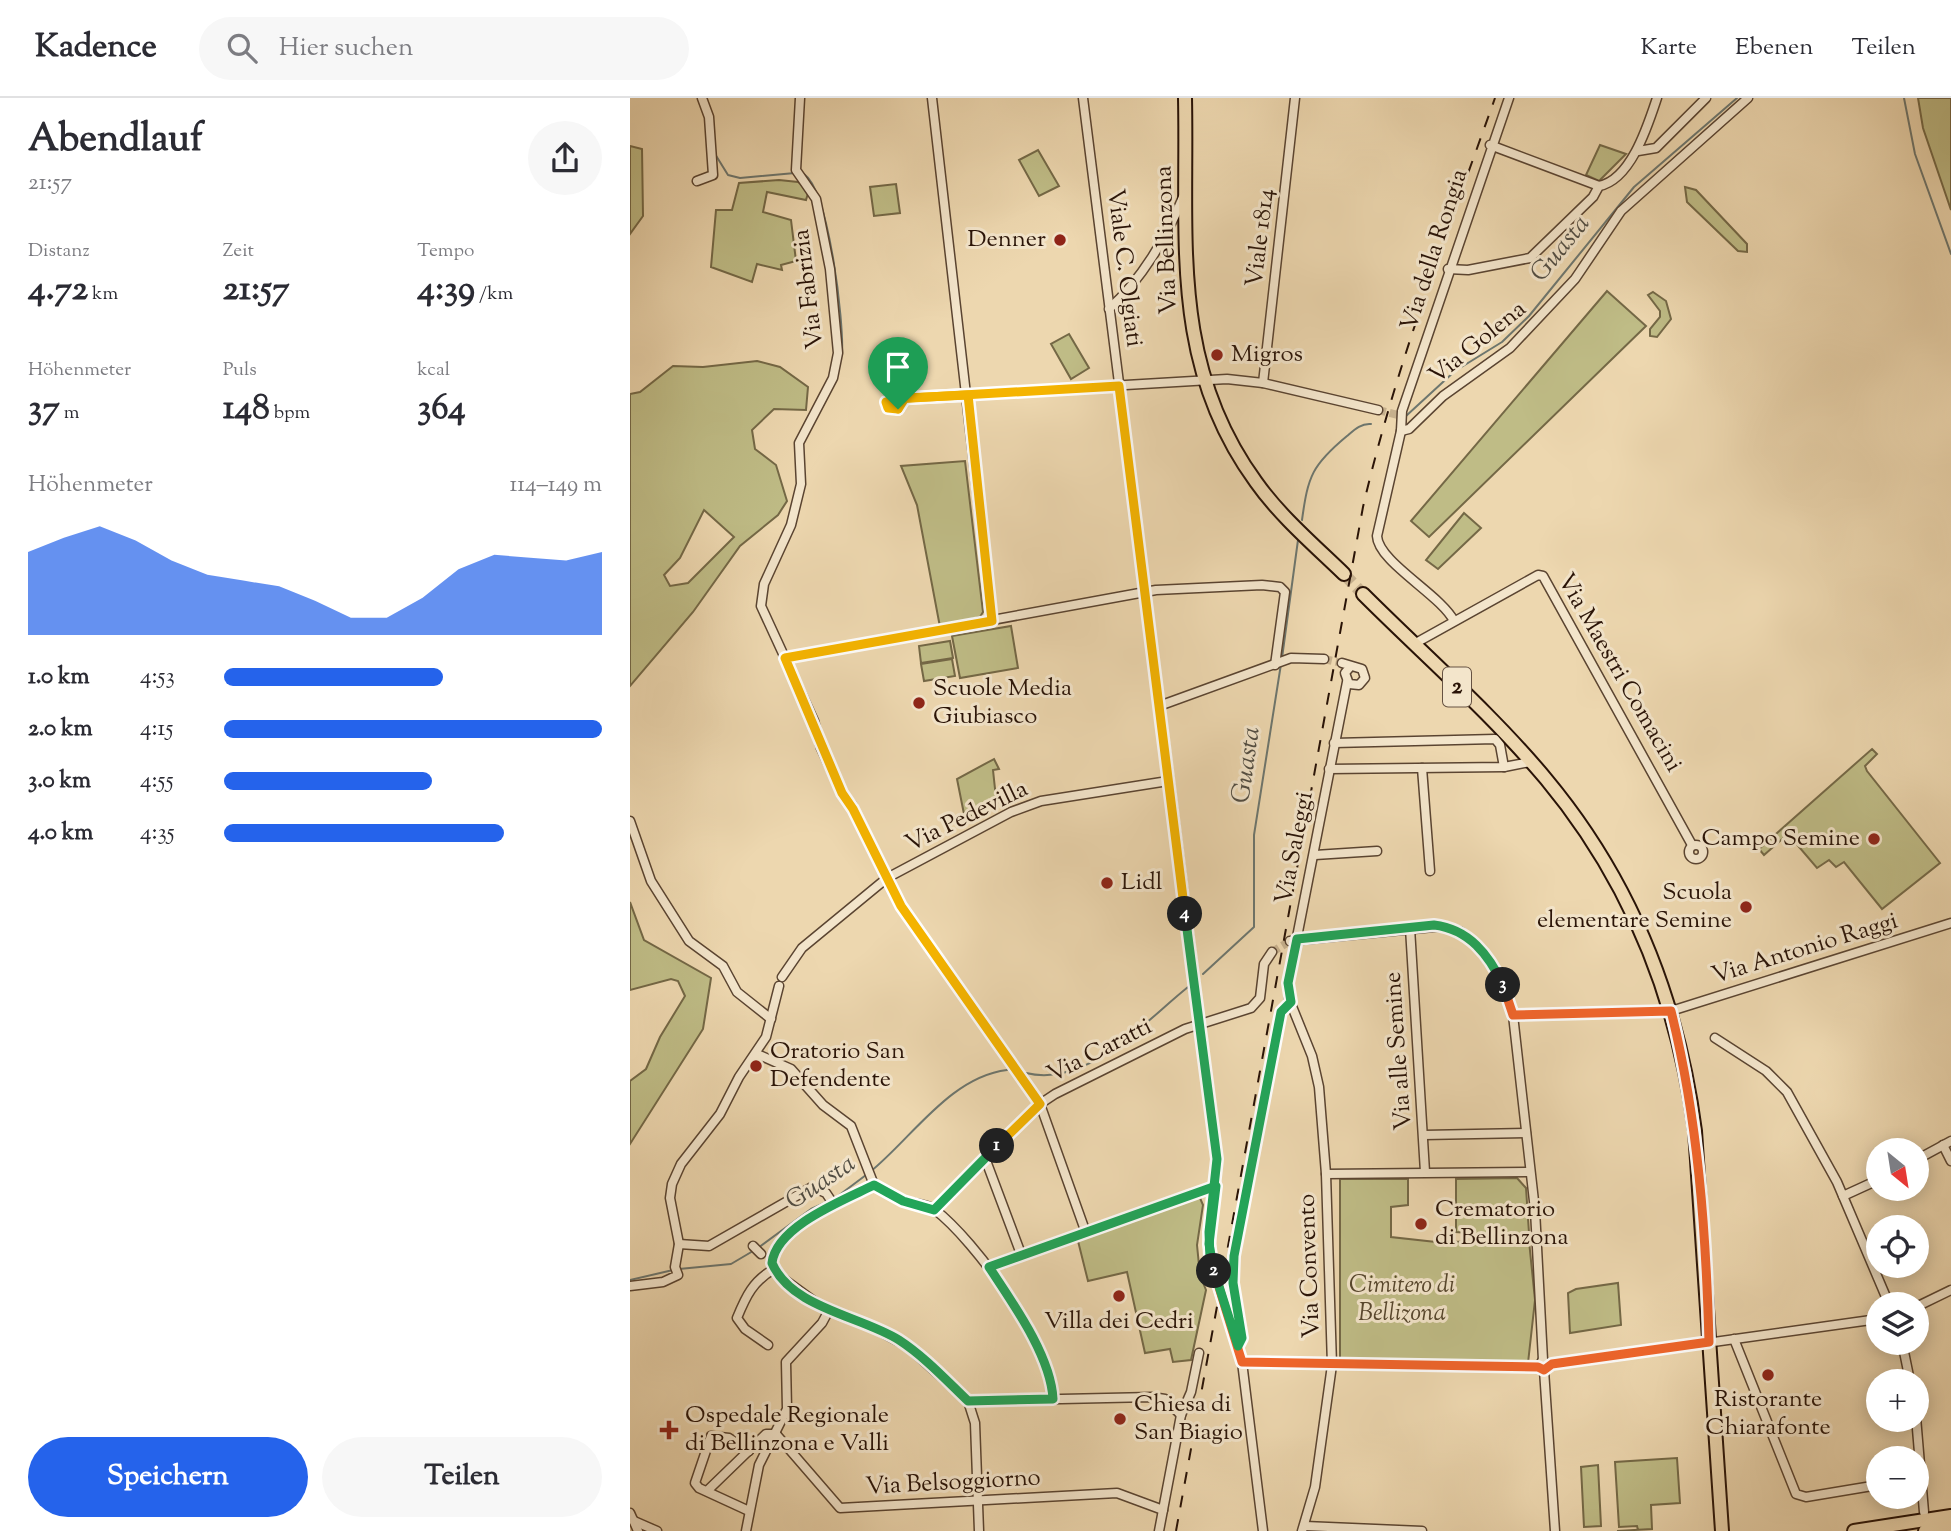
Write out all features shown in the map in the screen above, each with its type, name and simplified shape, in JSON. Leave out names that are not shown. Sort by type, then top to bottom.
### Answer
[{"type":"main road","name":"Via Bellinzona","points":[[1185,98],[1188,297],[1192,337],[1203,380],[1227,436],[1255,481],[1275,506],[1344,574]]},
{"type":"main road","name":"2","points":[[1363,594],[1530,762],[1578,821],[1618,886],[1649,948],[1671,1011],[1687,1074],[1696,1140],[1723,1530]]},
{"type":"main road","points":[[1853,1531],[1922,1524],[1951,1516]]},
{"type":"main road","points":[[1922,1524],[1951,1527]]},
{"type":"street","points":[[697,181],[713,175],[715,168],[710,155],[709,117],[702,98]]},
{"type":"street","name":"Via Fabrizia","points":[[800,98],[798,173],[816,199],[830,269],[838,353],[834,378],[799,443],[801,484],[794,512],[762,591],[763,614],[785,658],[842,793],[852,805],[901,906],[1040,1104],[1086,1233]]},
{"type":"street","points":[[932,98],[992,621]]},
{"type":"street","name":"Viale C. Olgiati","points":[[1083,98],[1217,1159],[1209,1232],[1210,1258],[1238,1346]]},
{"type":"street","name":"Viale 1814","points":[[1263,383],[1283,225],[1295,98]]},
{"type":"street","name":"Via della Rongia","points":[[1401,431],[1399,415],[1490,145],[1509,98]]},
{"type":"street","points":[[1490,145],[1598,186],[1608,182],[1638,151],[1657,98]]},
{"type":"street","points":[[1638,151],[1656,148],[1706,98]]},
{"type":"street","name":"Via Golena","points":[[1401,431],[1409,429],[1443,396],[1510,348],[1575,279],[1621,211],[1748,98]]},
{"type":"street","points":[[1448,270],[1481,268],[1530,258],[1593,197],[1598,186]]},
{"type":"street","points":[[1109,309],[1132,285],[1168,229],[1187,188]]},
{"type":"street","points":[[1107,285],[1116,293],[1132,285]]},
{"type":"street","points":[[905,398],[1203,380],[1263,383],[1378,410]]},
{"type":"street","points":[[1401,431],[1377,536],[1383,552],[1447,609],[1454,621]]},
{"type":"street","name":"Via Maestri Comacini","points":[[1413,644],[1538,575],[1547,579],[1692,845]]},
{"type":"street","points":[[785,658],[1145,593],[1215,585],[1283,589],[1276,664]]},
{"type":"street","points":[[1159,706],[1291,658],[1324,659]]},
{"type":"street","name":"Via Saleggi","points":[[1238,1346],[1242,1338],[1233,1283],[1234,1256],[1281,1012],[1291,1002],[1288,983],[1294,940],[1315,855],[1347,682],[1346,665],[1360,667],[1365,678],[1359,685],[1347,682]]},
{"type":"street","points":[[1334,743],[1493,738],[1500,744],[1504,767]]},
{"type":"street","points":[[1329,769],[1504,767],[1530,762]]},
{"type":"street","points":[[1422,768],[1430,871]]},
{"type":"street","name":"Via Pedevilla","points":[[630,1286],[663,1282],[677,1273],[679,1244],[670,1198],[678,1170],[720,1114],[738,1077],[757,1054],[771,1019],[780,982],[803,947],[887,878],[1030,805],[1168,781]]},
{"type":"street","points":[[630,821],[650,881],[688,941],[723,966],[737,992],[771,1019]]},
{"type":"street","points":[[1315,855],[1377,851]]},
{"type":"street","name":"Via Antonio Raggi","points":[[1513,1015],[1671,1011],[1951,923]]},
{"type":"street","points":[[1294,940],[1444,926],[1465,935],[1479,948],[1499,976],[1513,1015],[1537,1238],[1556,1531]]},
{"type":"street","name":"Via alle Semine","points":[[1410,928],[1425,1172]]},
{"type":"street","name":"Via Caratti","points":[[934,1210],[1040,1104],[1089,1076],[1200,1024],[1244,1011],[1255,1004],[1261,995],[1264,964],[1272,953]]},
{"type":"street","name":"Via Convento","points":[[1291,1002],[1312,1056],[1319,1087],[1326,1174],[1332,1365],[1315,1487],[1304,1528]]},
{"type":"street","points":[[1715,1038],[1766,1071],[1787,1093],[1843,1196],[1884,1292]]},
{"type":"street","points":[[757,1054],[790,1069],[823,1105],[847,1121],[858,1139],[871,1177],[903,1201],[934,1210],[989,1267],[1024,1322],[1052,1385],[1053,1399]]},
{"type":"street","points":[[1424,1135],[1526,1133]]},
{"type":"street","points":[[1929,1153],[1947,1143],[1951,1161]]},
{"type":"street","points":[[985,1158],[1021,1254]]},
{"type":"street","points":[[1326,1174],[1530,1171]]},
{"type":"street","points":[[871,1177],[832,1201],[762,1253],[793,1288],[829,1310],[897,1339],[920,1356],[968,1401],[975,1423],[979,1531]]},
{"type":"street","points":[[1843,1196],[1866,1185]]},
{"type":"street","points":[[989,1267],[1216,1186]]},
{"type":"street","points":[[679,1244],[709,1247],[812,1187],[832,1201]]},
{"type":"street","points":[[768,1345],[745,1329],[737,1318],[749,1290],[761,1277],[774,1269]]},
{"type":"street","points":[[1929,1301],[1951,1290]]},
{"type":"street","points":[[746,1531],[759,1465],[787,1409],[786,1362],[822,1323],[829,1310]]},
{"type":"street","points":[[1242,1362],[1544,1366],[1866,1321]]},
{"type":"street","points":[[1734,1339],[1798,1496],[1866,1487]]},
{"type":"street","points":[[1238,1346],[1263,1531]]},
{"type":"street","points":[[1158,1531],[1181,1415],[1191,1392],[1199,1353]]},
{"type":"street","points":[[968,1401],[1152,1396],[1172,1403],[1181,1415]]},
{"type":"street","points":[[707,1492],[766,1434],[776,1434]]},
{"type":"street","name":"Via Belsoggiorno","points":[[776,1434],[840,1508],[1117,1493],[1163,1510]]},
{"type":"street","points":[[749,1451],[729,1438],[711,1436],[695,1483],[707,1492],[749,1511]]},
{"type":"street","points":[[632,1517],[638,1531]]},
{"type":"street","points":[[632,1517],[657,1531]]},
{"type":"street","points":[[1304,1528],[1422,1531]]},
{"type":"green space","points":[[1918,98],[1951,98],[1951,210],[1923,128]]},
{"type":"green space","points":[[1600,145],[1626,154],[1599,181],[1586,175]]},
{"type":"green space","points":[[630,146],[642,149],[643,216],[630,234]]},
{"type":"green space","points":[[1038,150],[1059,186],[1039,196],[1019,160]]},
{"type":"green space","points":[[779,180],[798,182],[809,190],[806,200],[767,192],[763,212],[791,220],[796,261],[781,265],[782,270],[757,264],[752,282],[711,267],[716,210],[732,210],[739,183]]},
{"type":"green space","points":[[896,184],[900,213],[874,216],[870,187]]},
{"type":"green space","points":[[1685,187],[1696,190],[1747,244],[1747,252],[1738,251],[1687,202]]},
{"type":"green space","points":[[1607,291],[1646,326],[1429,537],[1411,521]]},
{"type":"green space","points":[[1653,292],[1666,301],[1671,319],[1657,337],[1650,336],[1650,329],[1660,317],[1660,311],[1648,295]]},
{"type":"green space","points":[[1069,334],[1089,368],[1071,379],[1051,344]]},
{"type":"green space","points":[[757,361],[780,367],[808,387],[806,410],[774,409],[752,430],[755,449],[776,465],[787,501],[778,515],[740,546],[693,612],[630,686],[630,394],[640,392],[673,366],[703,367]],"holes":[[[704,510],[734,537],[688,583],[670,586],[664,575],[680,558]]]},
{"type":"green space","points":[[965,461],[983,612],[980,617],[940,627],[917,505],[901,466]]},
{"type":"green space","points":[[1464,513],[1481,528],[1438,569],[1426,560]]},
{"type":"green space","points":[[1011,626],[1018,668],[960,678],[952,636]]},
{"type":"green space","points":[[950,641],[953,658],[921,663],[919,646]]},
{"type":"green space","points":[[952,659],[955,676],[924,681],[921,664]]},
{"type":"green space","name":"Campo Semine","points":[[1872,749],[1877,754],[1865,766],[1867,771],[1940,863],[1882,909],[1844,862],[1836,867],[1829,860],[1817,868],[1788,834],[1764,855],[1759,849]]},
{"type":"green space","points":[[994,759],[999,769],[993,770],[996,798],[1002,798],[1001,801],[965,819],[957,779]]},
{"type":"green space","points":[[630,902],[644,940],[711,978],[703,1029],[630,1144],[630,1081],[646,1069],[660,1037],[685,996],[678,981],[671,979],[630,990]]},
{"type":"green space","points":[[1517,1178],[1526,1188],[1529,1233],[1525,1236],[1481,1237],[1456,1232],[1456,1179]]},
{"type":"green space","name":"Cimitero di Bellizona","points":[[1340,1179],[1408,1179],[1408,1205],[1391,1207],[1391,1237],[1436,1242],[1529,1241],[1535,1300],[1528,1363],[1340,1361]]},
{"type":"green space","points":[[1194,1197],[1200,1198],[1203,1205],[1197,1245],[1200,1275],[1206,1290],[1191,1360],[1173,1362],[1170,1349],[1145,1353],[1127,1272],[1088,1281],[1078,1241]]},
{"type":"green space","points":[[1618,1283],[1621,1325],[1570,1333],[1568,1293],[1576,1289]]},
{"type":"green space","points":[[1677,1458],[1680,1503],[1651,1505],[1652,1529],[1638,1530],[1637,1526],[1619,1527],[1615,1462]]},
{"type":"green space","points":[[1598,1465],[1601,1526],[1584,1527],[1581,1467]]},
{"type":"waterway","name":"Guasta","points":[[1406,416],[1455,371],[1502,342],[1529,316],[1634,187],[1737,98]]},
{"type":"waterway","points":[[1904,98],[1915,154],[1951,254]]},
{"type":"waterway","points":[[715,154],[728,175],[740,178],[795,173]]},
{"type":"waterway","points":[[804,174],[813,185],[828,230],[837,288],[842,354]]},
{"type":"waterway","points":[[1302,520],[1310,482],[1319,464],[1355,429],[1371,424]]},
{"type":"waterway","name":"Guasta","points":[[1282,658],[1298,540]]},
{"type":"waterway","name":"Guasta","points":[[1203,974],[1254,927],[1254,835],[1281,664]]},
{"type":"waterway","name":"Guasta","points":[[1026,1073],[1049,1075],[1071,1071],[1092,1062],[1133,1034],[1188,987]]},
{"type":"waterway","name":"Guasta","points":[[870,1172],[950,1096],[986,1075],[1007,1070]]},
{"type":"waterway","name":"Guasta","points":[[834,1199],[866,1175]]},
{"type":"waterway","name":"Guasta","points":[[758,1248],[811,1209],[829,1201]]},
{"type":"waterway","name":"Guasta","points":[[679,1269],[731,1264],[753,1251]]},
{"type":"waterway","name":"Guasta","points":[[630,1280],[673,1270]]},
{"type":"tunnel","points":[[1378,410],[1398,415]]},
{"type":"tunnel","points":[[1344,574],[1363,594]]},
{"type":"tunnel","points":[[1324,659],[1342,663]]},
{"type":"tunnel","points":[[1272,952],[1290,941]]},
{"type":"railway","points":[[1176,1531],[1363,507],[1406,352],[1495,98]]},
{"type":"place","name":"Denner","points":[[1060,240]]},
{"type":"place","name":"Migros","points":[[1217,355]]},
{"type":"place","name":"Scuole Media Giubiasco","points":[[919,703]]},
{"type":"place","name":"Campo Semine","points":[[1874,839]]},
{"type":"place","name":"Lidl","points":[[1107,883]]},
{"type":"place","name":"Scuola elementare Semine","points":[[1746,907]]},
{"type":"place","name":"Oratorio San Defendente","points":[[756,1066]]},
{"type":"place","name":"Crematorio di Bellinzona","points":[[1421,1224]]},
{"type":"place","name":"Villa dei Cedri","points":[[1119,1296]]},
{"type":"place","name":"Ristorante Chiarafonte","points":[[1768,1375]]},
{"type":"place","name":"Chiesa di San Biagio","points":[[1120,1419]]},
{"type":"place","name":"Ospedale Regionale di Bellinzona e Valli","points":[[669,1430]]},
{"type":"route","points":[[898,409],[888,408],[887,400],[895,399],[1119,386],[1217,1159],[1216,1186],[1209,1232],[1209,1244],[1210,1258],[1213,1268],[1227,1308],[1238,1346],[1242,1338],[1233,1283],[1234,1256],[1281,1012],[1283,1007],[1291,1002],[1288,983],[1297,939],[1434,925],[1461,932],[1479,948],[1499,976],[1513,1015],[1671,1011],[1687,1074],[1696,1140],[1709,1342],[1552,1364],[1544,1370],[1538,1367],[1242,1362],[1227,1308],[1210,1258],[1209,1232],[1216,1186],[989,1267],[1024,1322],[1048,1374],[1053,1399],[968,1401],[920,1356],[897,1339],[822,1307],[793,1288],[774,1269],[772,1256],[783,1238],[814,1216],[874,1185],[903,1201],[934,1210],[1040,1104],[897,899],[821,748],[814,721],[785,658],[992,621],[968,395],[905,398],[905,402],[898,409]]}]
